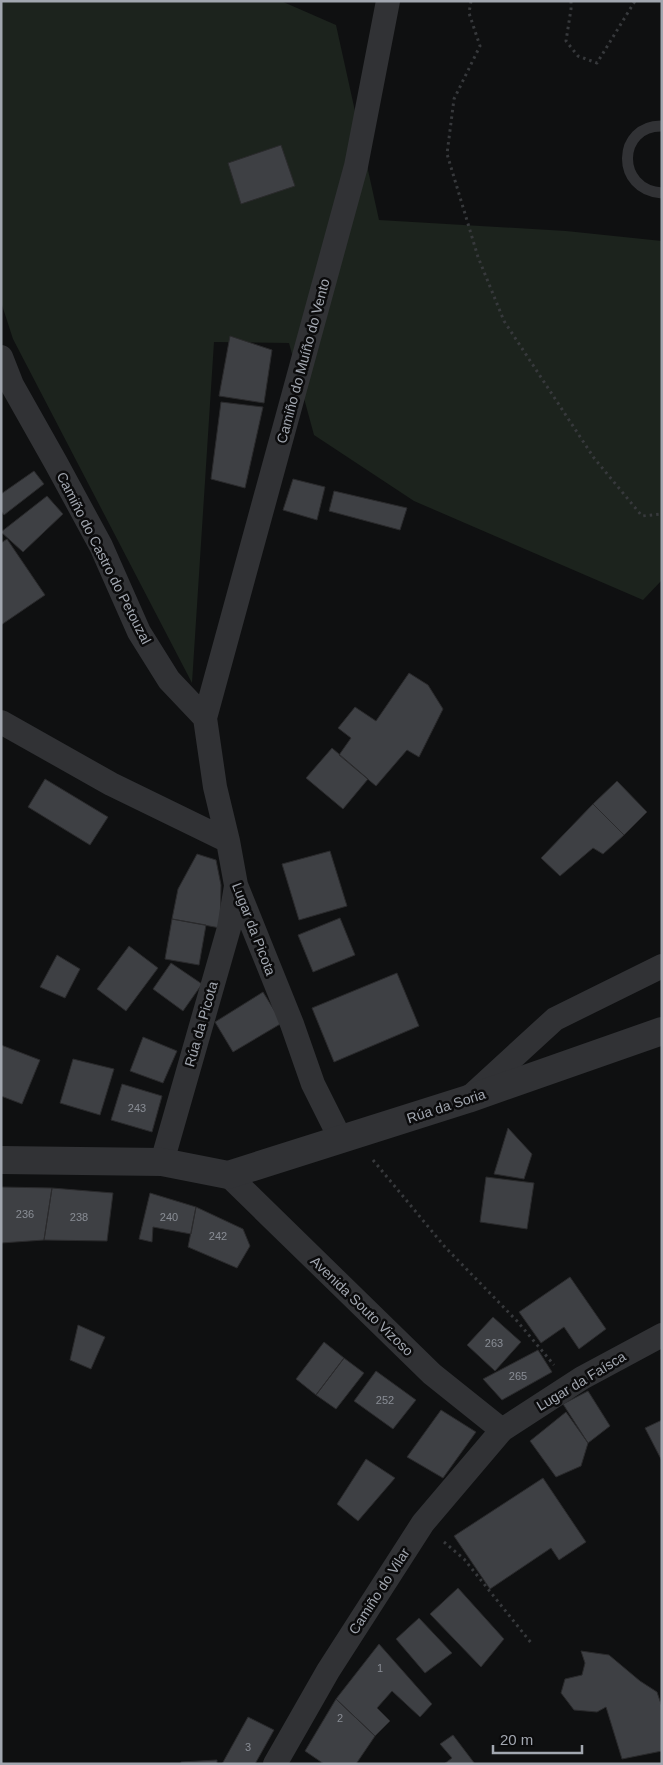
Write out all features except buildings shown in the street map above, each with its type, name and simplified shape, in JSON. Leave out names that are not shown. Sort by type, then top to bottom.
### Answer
[{"type":"street","name":"Camiño do Muíño do Vento","points":[[205,718],[356,166],[388,1]]},
{"type":"street","name":"Camiño do Castro do Petouzal","points":[[1,357],[12,385],[101,546],[139,632],[169,680],[205,718]]},
{"type":"street","points":[[205,718],[214,787],[228,842]]},
{"type":"street","points":[[1,722],[111,784],[228,842]]},
{"type":"street","name":"Lugar da Picota","points":[[228,842],[236,885],[292,1024],[313,1084],[347,1138]]},
{"type":"street","name":"Rúa da Picota","points":[[162,1162],[229,928],[236,885]]},
{"type":"street","points":[[468,1099],[555,1019],[662,966]]},
{"type":"street","name":"Rúa da Soria","points":[[228,1175],[468,1099],[662,1031]]},
{"type":"street","points":[[1,1160],[162,1162],[228,1175]]},
{"type":"street","name":"Avenida Souto Vizoso","points":[[228,1175],[432,1374],[502,1430]]},
{"type":"street","name":"Lugar da Faísca","points":[[502,1430],[570,1385],[662,1335]]},
{"type":"street","name":"Camiño do Vilar","points":[[275,1764],[328,1671],[423,1523],[502,1430]]},
{"type":"lane","points":[[662,126],[646,129],[636,136],[627,156],[628,168],[632,178],[640,187],[650,192],[662,194]]},
{"type":"path","points":[[471,1],[469,13],[480,46],[454,99],[447,154],[478,257],[504,321],[594,458],[642,516],[662,514]]},
{"type":"path","points":[[571,1],[566,41],[578,56],[597,64],[635,1]]},
{"type":"path","points":[[347,1138],[397,1188],[445,1247],[517,1321],[570,1385]]},
{"type":"path","points":[[423,1523],[464,1560],[532,1644]]},
{"type":"shaded area","points":[[1,1],[281,1],[336,25],[379,220],[566,231],[662,241],[662,580],[643,600],[414,501],[314,435],[289,343],[214,342],[192,683],[13,339],[1,302]]}]
